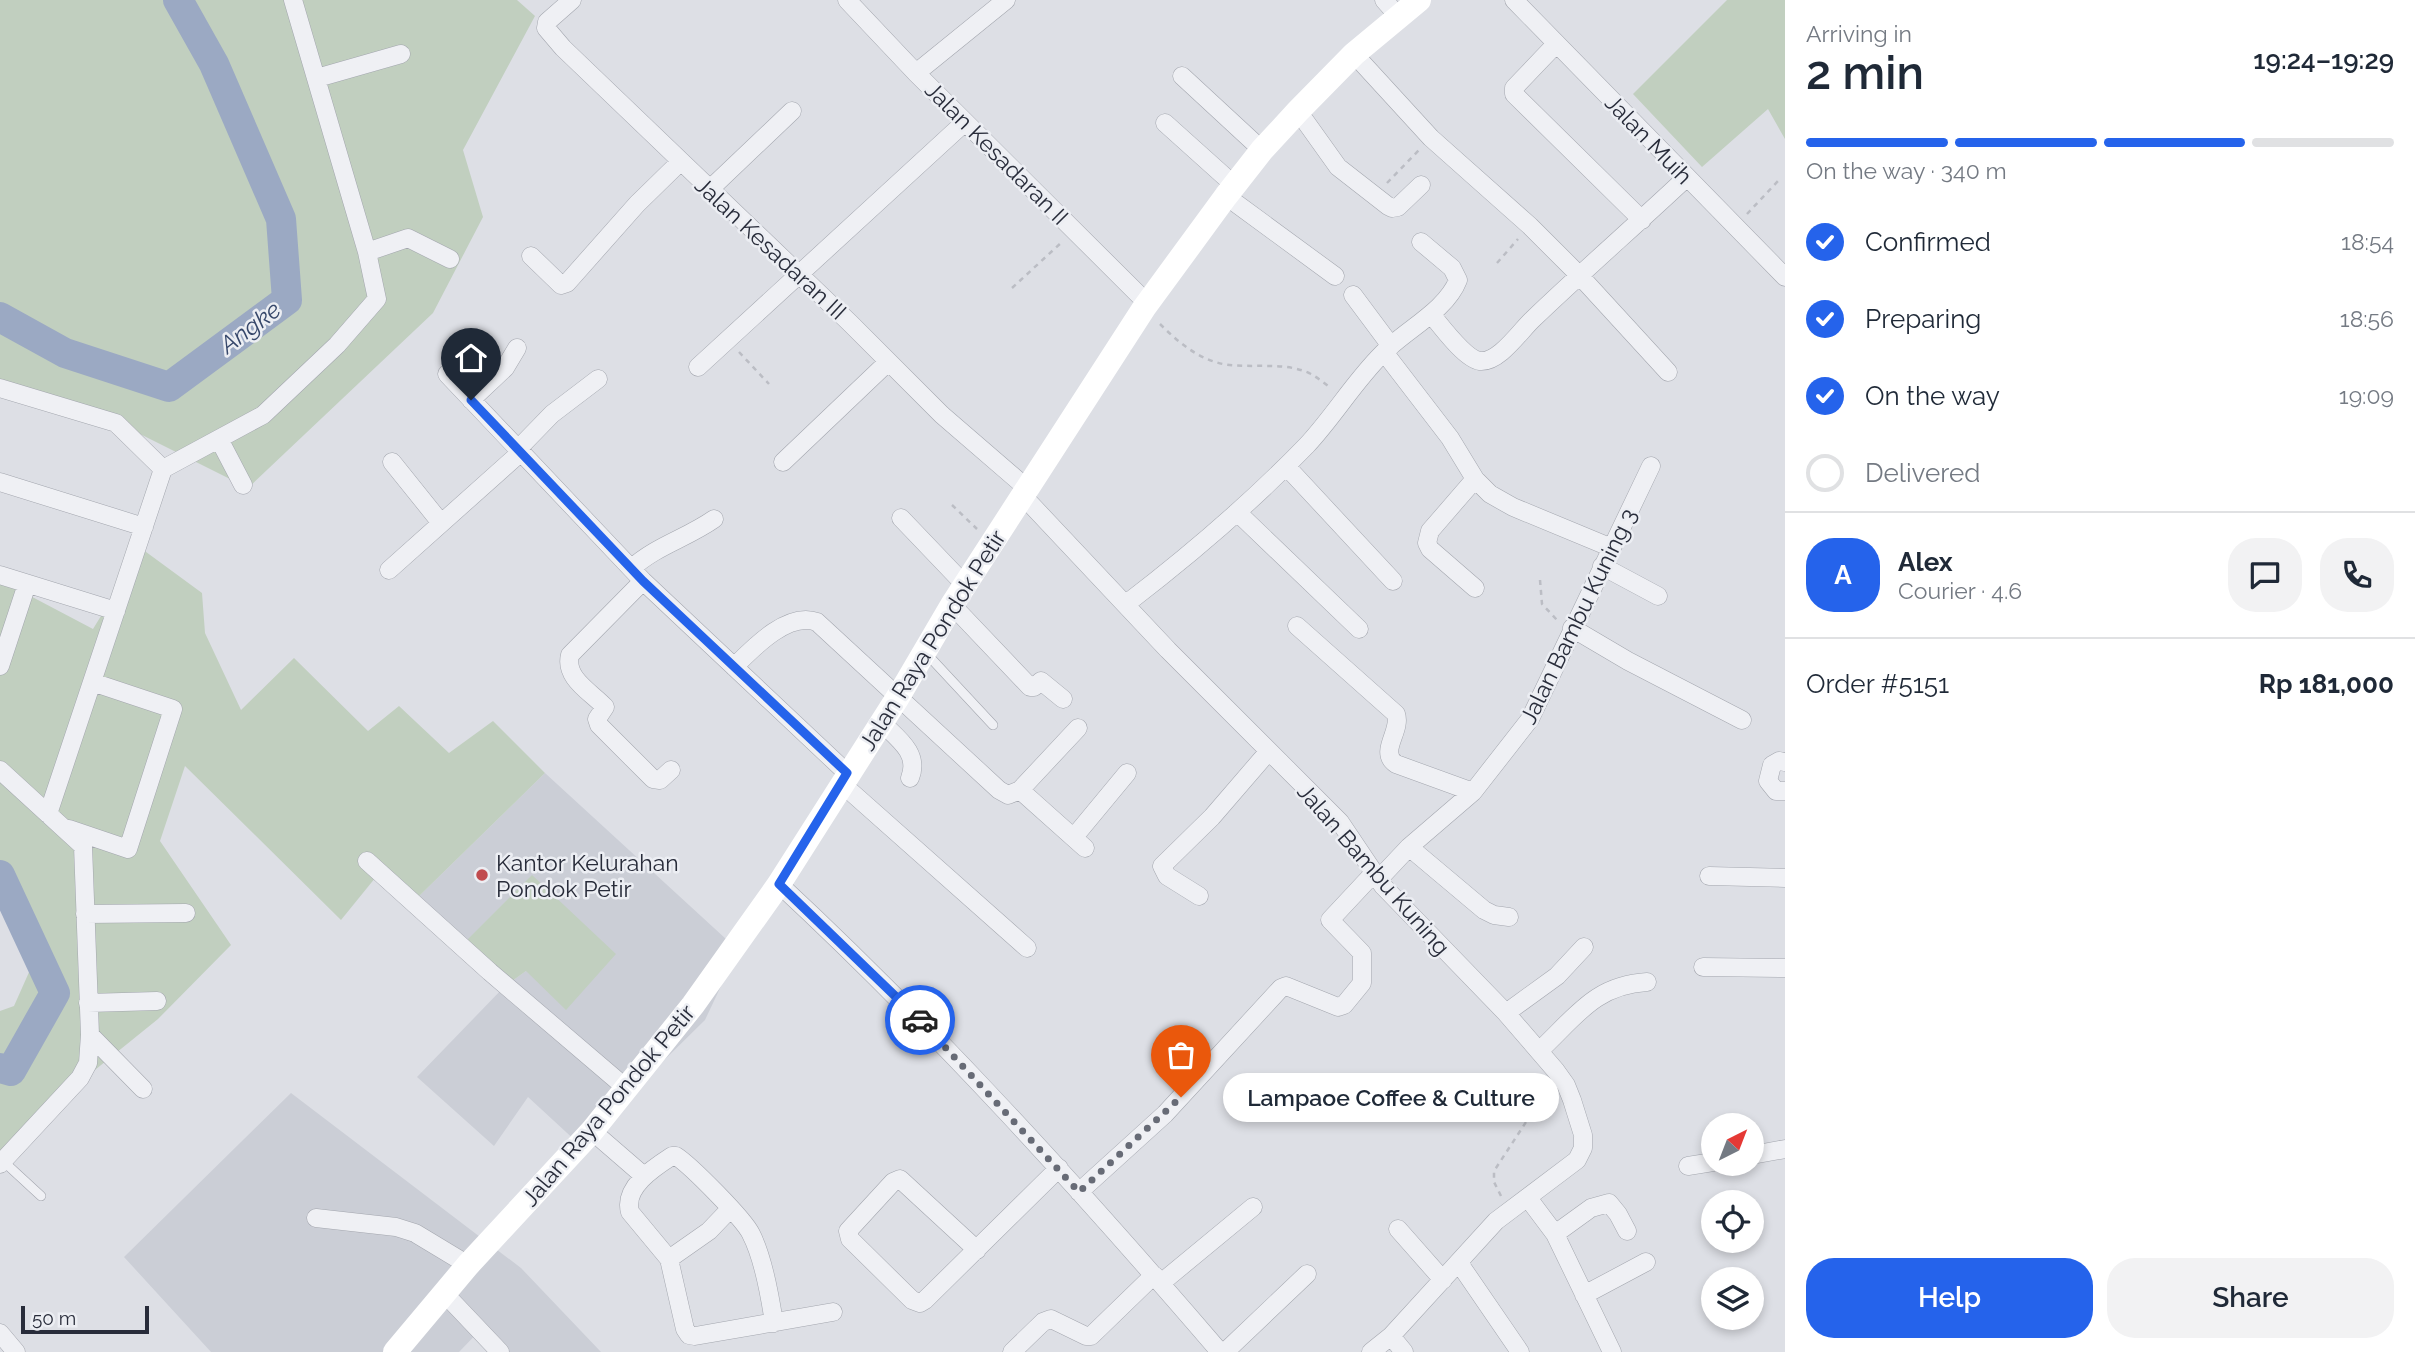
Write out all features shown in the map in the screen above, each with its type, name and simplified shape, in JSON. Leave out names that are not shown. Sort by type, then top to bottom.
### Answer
[{"type":"main road","name":"Jalan Raya Pondok Petir","points":[[395,1352],[468,1265],[592,1131],[693,1005],[779,884],[898,697],[958,595],[1146,306],[1230,191],[1262,150],[1354,54],[1391,9],[1419,0]]},
{"type":"street","points":[[48,814],[163,469],[263,415],[337,345],[377,299],[367,253],[293,0]]},
{"type":"street","name":"Jalan Kesadaran III","points":[[572,0],[547,22],[546,28],[563,48],[1026,494]]},
{"type":"street","name":"Jalan Kesadaran II","points":[[847,0],[916,73],[1075,230],[1146,306]]},
{"type":"street","points":[[916,73],[1006,0]]},
{"type":"street","name":"Jalan Muih","points":[[1514,0],[1785,276]]},
{"type":"street","points":[[1556,44],[1514,88],[1514,94],[1642,220]]},
{"type":"street","points":[[317,78],[401,54]]},
{"type":"street","points":[[1354,54],[1431,138],[1530,226],[1580,276],[1668,372]]},
{"type":"street","points":[[1182,76],[1262,150]]},
{"type":"street","points":[[709,190],[792,111]]},
{"type":"street","points":[[1298,111],[1338,167],[1374,196],[1395,208],[1421,185]]},
{"type":"street","points":[[698,367],[965,122]]},
{"type":"street","points":[[1165,122],[1230,191],[1335,276]]},
{"type":"street","points":[[531,256],[561,285],[568,283],[638,204],[680,162]]},
{"type":"street","points":[[1430,314],[1469,357],[1482,361],[1491,359],[1686,178]]},
{"type":"street","points":[[367,253],[408,238],[450,259]]},
{"type":"street","points":[[1126,604],[1169,571],[1286,466],[1322,429],[1387,349],[1430,314],[1455,287],[1458,280],[1452,268],[1421,242]]},
{"type":"street","points":[[1353,295],[1475,479],[1501,502],[1612,548]]},
{"type":"street","points":[[471,400],[505,368],[517,348]]},
{"type":"street","points":[[783,462],[888,362]]},
{"type":"street","points":[[447,374],[637,575],[734,667],[844,778],[1027,948]]},
{"type":"street","points":[[389,570],[519,452],[552,414],[598,379]]},
{"type":"street","points":[[0,388],[116,423],[163,469]]},
{"type":"street","points":[[219,439],[243,485]]},
{"type":"street","points":[[392,462],[441,523]]},
{"type":"street","points":[[1286,466],[1393,581]]},
{"type":"street","name":"Jalan Bambu Kuning 3","points":[[1079,1192],[1165,1114],[1281,988],[1286,986],[1334,1007],[1344,1004],[1362,981],[1362,953],[1330,920],[1473,792],[1530,719],[1651,466]]},
{"type":"street","points":[[1475,479],[1430,531],[1427,544],[1430,550],[1475,587]]},
{"type":"street","points":[[0,482],[144,527]]},
{"type":"street","name":"Jalan Bambu Kuning","points":[[1026,494],[1126,604],[1268,752],[1340,822],[1376,877],[1406,912],[1506,1013],[1566,1085],[1583,1135],[1583,1148],[1577,1160],[1528,1198]]},
{"type":"street","points":[[1237,512],[1359,629]]},
{"type":"street","points":[[901,518],[1030,687],[1041,681],[1063,699]]},
{"type":"street","points":[[671,770],[660,780],[652,778],[598,724],[597,719],[605,707],[571,674],[568,665],[570,656],[637,575],[651,552],[714,519]]},
{"type":"street","points":[[1602,566],[1658,596]]},
{"type":"street","points":[[0,575],[116,611]]},
{"type":"street","points":[[0,666],[27,584]]},
{"type":"street","points":[[734,667],[767,635],[804,620],[811,620],[823,627],[999,790],[1008,795],[1020,790],[1078,728]]},
{"type":"street","points":[[1297,626],[1396,714],[1399,722],[1388,754],[1390,760],[1473,792]]},
{"type":"street","points":[[1572,628],[1628,661],[1742,720]]},
{"type":"street","points":[[62,827],[128,849],[173,709],[92,682]]},
{"type":"street","points":[[881,722],[907,748],[914,761],[910,778]]},
{"type":"street","points":[[1199,896],[1167,876],[1162,866],[1212,817],[1268,752]]},
{"type":"street","points":[[1785,762],[1779,761],[1772,765],[1769,781],[1776,791],[1785,791]]},
{"type":"street","points":[[0,770],[83,846],[90,1035],[88,1063],[80,1078],[2,1162]]},
{"type":"street","points":[[1020,790],[1079,843],[1127,773]]},
{"type":"street","points":[[1409,847],[1484,910],[1494,915],[1509,917]]},
{"type":"street","points":[[367,861],[490,972],[626,1088]]},
{"type":"street","points":[[1709,876],[1785,878]]},
{"type":"street","points":[[779,884],[901,1000],[1059,1168],[1218,1351],[1307,1274]]},
{"type":"street","points":[[85,914],[186,913]]},
{"type":"street","points":[[1506,1013],[1557,976],[1584,947]]},
{"type":"street","points":[[1703,967],[1785,968]]},
{"type":"street","points":[[1539,1051],[1598,996],[1618,986],[1647,982]]},
{"type":"street","points":[[89,1003],[158,1001]]},
{"type":"street","points":[[90,1035],[143,1089]]},
{"type":"street","points":[[592,1131],[644,1176]]},
{"type":"street","points":[[1764,1153],[1785,1149]]},
{"type":"street","points":[[774,1323],[769,1292],[751,1233],[730,1209],[676,1156],[672,1156],[644,1176],[628,1206],[669,1259],[685,1329],[689,1335],[695,1336],[774,1323],[833,1312]]},
{"type":"street","points":[[1688,1166],[1701,1164]]},
{"type":"street","points":[[977,1250],[900,1179],[893,1182],[848,1231],[850,1239],[916,1303],[925,1300],[977,1250],[1059,1168]]},
{"type":"street","points":[[1371,1352],[1391,1336],[1509,1211],[1528,1198],[1555,1234],[1612,1352]]},
{"type":"street","points":[[1555,1234],[1591,1208],[1609,1203],[1627,1231]]},
{"type":"street","points":[[1012,1352],[1043,1322],[1051,1319],[1091,1336],[1157,1279],[1253,1207]]},
{"type":"street","points":[[669,1259],[709,1231],[730,1209]]},
{"type":"street","points":[[316,1218],[397,1227],[415,1233],[468,1265]]},
{"type":"street","points":[[1398,1229],[1443,1280]]},
{"type":"street","points":[[1584,1295],[1646,1262]]},
{"type":"street","points":[[1459,1263],[1520,1352]]},
{"type":"street","points":[[445,1294],[500,1352]]},
{"type":"street","points":[[0,1333],[16,1352]]},
{"type":"street","points":[[1391,1336],[1404,1352]]},
{"type":"lane","points":[[925,651],[993,725]]},
{"type":"lane","points":[[2,1162],[41,1196]]},
{"type":"path","points":[[1374,196],[1431,138]]},
{"type":"path","points":[[1734,227],[1778,181]]},
{"type":"path","points":[[1497,263],[1530,226]]},
{"type":"path","points":[[1012,288],[1075,230]]},
{"type":"path","points":[[1146,306],[1174,339],[1206,359],[1224,364],[1295,368],[1309,373],[1346,397]]},
{"type":"path","points":[[727,339],[769,384]]},
{"type":"path","points":[[952,505],[992,543]]},
{"type":"path","points":[[1540,579],[1542,604],[1555,619],[1572,628]]},
{"type":"path","points":[[1509,1211],[1494,1182],[1494,1171],[1528,1119],[1566,1085]]},
{"type":"shaded area","points":[[545,773],[738,950],[705,1020],[579,1144],[528,1097],[494,1146],[417,1077],[504,987],[526,971],[616,954],[460,947],[413,902]]},
{"type":"shaded area","points":[[291,1093],[521,1268],[601,1352],[508,1352],[484,1326],[459,1352],[211,1352],[124,1257]]},
{"type":"green space","points":[[0,0],[517,0],[535,16],[463,150],[483,217],[433,313],[248,488],[128,428],[0,387]]},
{"type":"green space","points":[[1727,0],[1785,0],[1785,139],[1768,109],[1702,167],[1633,94]]},
{"type":"green space","points":[[142,549],[202,593],[205,633],[241,710],[294,658],[368,731],[399,706],[449,753],[493,721],[545,773],[413,902],[380,872],[341,920],[185,766],[160,841],[231,945],[158,1019],[33,1120],[0,1155],[0,1011],[14,1006],[30,970],[0,900],[0,580],[93,629]]},
{"type":"green space","points":[[532,875],[616,954],[566,1010],[526,971],[504,987],[460,947]]},
{"type":"waterway","name":"Angke","points":[[0,317],[65,353],[169,387],[287,300],[281,219],[214,64],[178,0]]},
{"type":"waterway","name":"Angke","points":[[0,875],[55,993],[11,1071],[0,1068]]},
{"type":"way so far","points":[[920,1020],[1079,1192],[1181,1097]]},
{"type":"place","name":"Kantor Kelurahan Pondok Petir","points":[[482,875]]},
{"type":"place","name":"Lampaoe Coffee & Culture","points":[[1181,1097]]},
{"type":"route","points":[[471,400],[643,581],[847,773],[779,884],[920,1020]]}]
